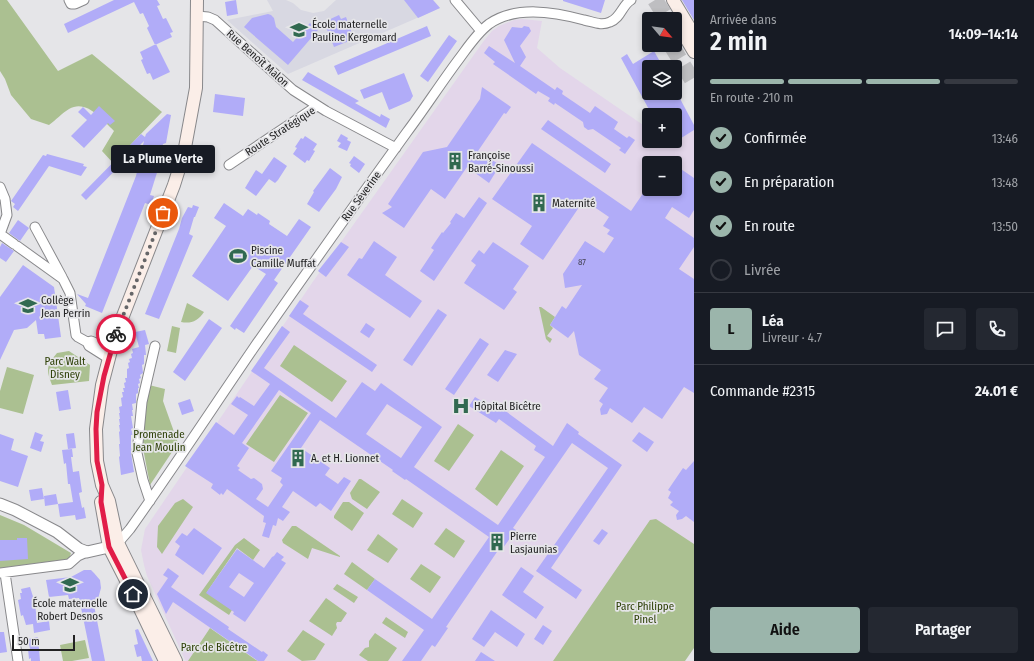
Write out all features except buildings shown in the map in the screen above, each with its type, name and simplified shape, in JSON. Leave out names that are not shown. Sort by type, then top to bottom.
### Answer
[{"type":"main road","points":[[165,661],[133,594],[114,545],[101,502],[102,485],[97,461],[96,429],[98,406],[110,354],[130,296],[174,185],[184,153],[196,88],[197,0]]},
{"type":"main road","points":[[663,0],[671,12]]},
{"type":"main road","points":[[672,0],[694,35]]},
{"type":"main road","points":[[682,31],[694,52]]},
{"type":"main road","points":[[114,545],[176,661]]},
{"type":"street","points":[[69,0],[71,4],[75,4],[84,0]]},
{"type":"street","points":[[455,0],[481,31]]},
{"type":"street","name":"Rue Séverine","points":[[114,545],[150,501],[254,348],[481,31],[491,23],[505,16],[529,13],[554,14],[599,24],[606,24],[613,22],[631,0]]},
{"type":"street","name":"Rue Benoît Malon","points":[[197,16],[208,17],[215,20],[293,90],[317,106]]},
{"type":"street","name":"Route Stratégique","points":[[229,165],[317,106],[396,148]]},
{"type":"street","points":[[0,187],[5,199],[7,216],[0,234],[63,279]]},
{"type":"street","points":[[35,227],[70,293],[76,335],[86,342],[91,341],[110,354]]},
{"type":"street","points":[[150,501],[143,480],[137,453],[142,402],[155,346]]},
{"type":"street","points":[[0,504],[15,510],[50,529],[73,546],[87,552]]},
{"type":"street","points":[[18,661],[2,573],[68,564],[78,556],[87,552],[114,545]]},
{"type":"shaded area","name":"École maternelle Pauline Kergomard","points":[[267,0],[286,0],[293,3],[301,10],[313,13],[324,11],[336,0],[433,0],[440,8],[288,74],[227,20],[273,11]]},
{"type":"shaded area","name":"Hôpital Bicêtre","points":[[522,19],[542,21],[537,48],[560,68],[642,124],[642,148],[682,148],[682,138],[694,130],[694,648],[685,661],[258,661],[210,628],[187,661],[185,660],[147,576],[141,550],[145,529],[312,283],[483,42],[492,31],[499,26],[514,20]]},
{"type":"green space","points":[[0,0],[7,0],[58,71],[92,54],[162,112],[113,163],[102,151],[114,131],[94,112],[82,107],[69,109],[49,125],[31,119],[11,95],[5,79],[0,71]]},
{"type":"green space","points":[[187,303],[204,312],[199,318],[188,323],[181,322]]},
{"type":"green space","points":[[539,307],[555,317],[550,325],[553,328],[547,336],[552,339],[550,343],[546,339]]},
{"type":"green space","points":[[172,326],[180,328],[176,353],[167,351]]},
{"type":"green space","points":[[294,345],[347,381],[332,402],[280,366]]},
{"type":"green space","name":"Parc Walt Disney","points":[[69,351],[90,365],[89,381],[52,385],[48,372],[51,361],[57,353]]},
{"type":"green space","points":[[7,367],[34,375],[23,414],[0,408],[0,391]]},
{"type":"green space","name":"Promenade Jean Moulin","points":[[149,385],[165,389],[163,401],[178,443],[150,485],[143,448],[144,416]]},
{"type":"green space","points":[[280,395],[308,413],[274,462],[246,444]]},
{"type":"green space","points":[[458,424],[474,435],[449,471],[434,461]]},
{"type":"green space","points":[[501,450],[524,466],[497,506],[475,489]]},
{"type":"green space","points":[[359,479],[380,492],[367,509],[352,499],[350,493]]},
{"type":"green space","points":[[183,499],[193,507],[162,554],[157,547],[158,526],[175,503]]},
{"type":"green space","points":[[402,499],[423,513],[413,528],[392,514]]},
{"type":"green space","points":[[343,502],[349,502],[364,513],[352,531],[334,518]]},
{"type":"green space","points":[[0,515],[24,525],[71,553],[69,559],[0,568]]},
{"type":"green space","name":"Parc Philippe Pinel","points":[[656,519],[694,544],[694,648],[685,661],[553,661],[650,520]]},
{"type":"green space","points":[[292,526],[296,526],[340,557],[312,548],[308,559],[283,543],[282,540]]},
{"type":"green space","points":[[446,528],[465,541],[454,558],[434,544]]},
{"type":"green space","points":[[378,534],[398,549],[388,563],[367,550]]},
{"type":"green space","points":[[244,538],[260,550],[253,560],[237,548],[207,592],[232,610],[229,615],[199,595],[235,545]]},
{"type":"green space","points":[[352,562],[375,579],[367,590],[344,574]]},
{"type":"green space","points":[[421,564],[441,577],[430,593],[410,579]]},
{"type":"green space","points":[[337,584],[358,597],[354,603],[333,589]]},
{"type":"green space","points":[[326,598],[347,613],[341,622],[337,622],[337,628],[332,636],[309,621]]},
{"type":"green space","points":[[386,617],[408,632],[405,638],[382,623]]},
{"type":"green space","name":"Parc de Bicêtre","points":[[210,628],[256,660],[258,661],[188,661]]},
{"type":"green space","points":[[303,630],[325,644],[315,660],[302,661],[287,651]]},
{"type":"green space","points":[[375,633],[397,648],[388,661],[368,661],[359,655],[365,648],[369,647],[369,641]]},
{"type":"green space","points":[[85,640],[89,658],[63,661],[60,645]]},
{"type":"tunnel","points":[[655,0],[663,12]]},
{"type":"tunnel","points":[[675,52],[694,83]]},
{"type":"way so far","points":[[116,334],[163,213]]},
{"type":"place","name":"École maternelle Pauline Kergomard","points":[[299,30]]},
{"type":"place","name":"Françoise Barré-Sinoussi","points":[[455,161]]},
{"type":"place","name":"Maternité","points":[[539,203]]},
{"type":"place","name":"La Plume Verte","points":[[163,213]]},
{"type":"place","name":"Piscine Camille Muffat","points":[[238,256]]},
{"type":"place","name":"Collège Jean Perrin","points":[[28,306]]},
{"type":"place","name":"Hôpital Bicêtre","points":[[461,406]]},
{"type":"place","name":"A. et H. Lionnet","points":[[298,458]]},
{"type":"place","name":"Pierre Lasjaunias","points":[[497,542]]},
{"type":"place","name":"École maternelle Robert Desnos","points":[[70,585]]},
{"type":"route","points":[[116,334],[104,376],[97,412],[97,461],[102,485],[101,502],[109,547],[133,594]]}]
